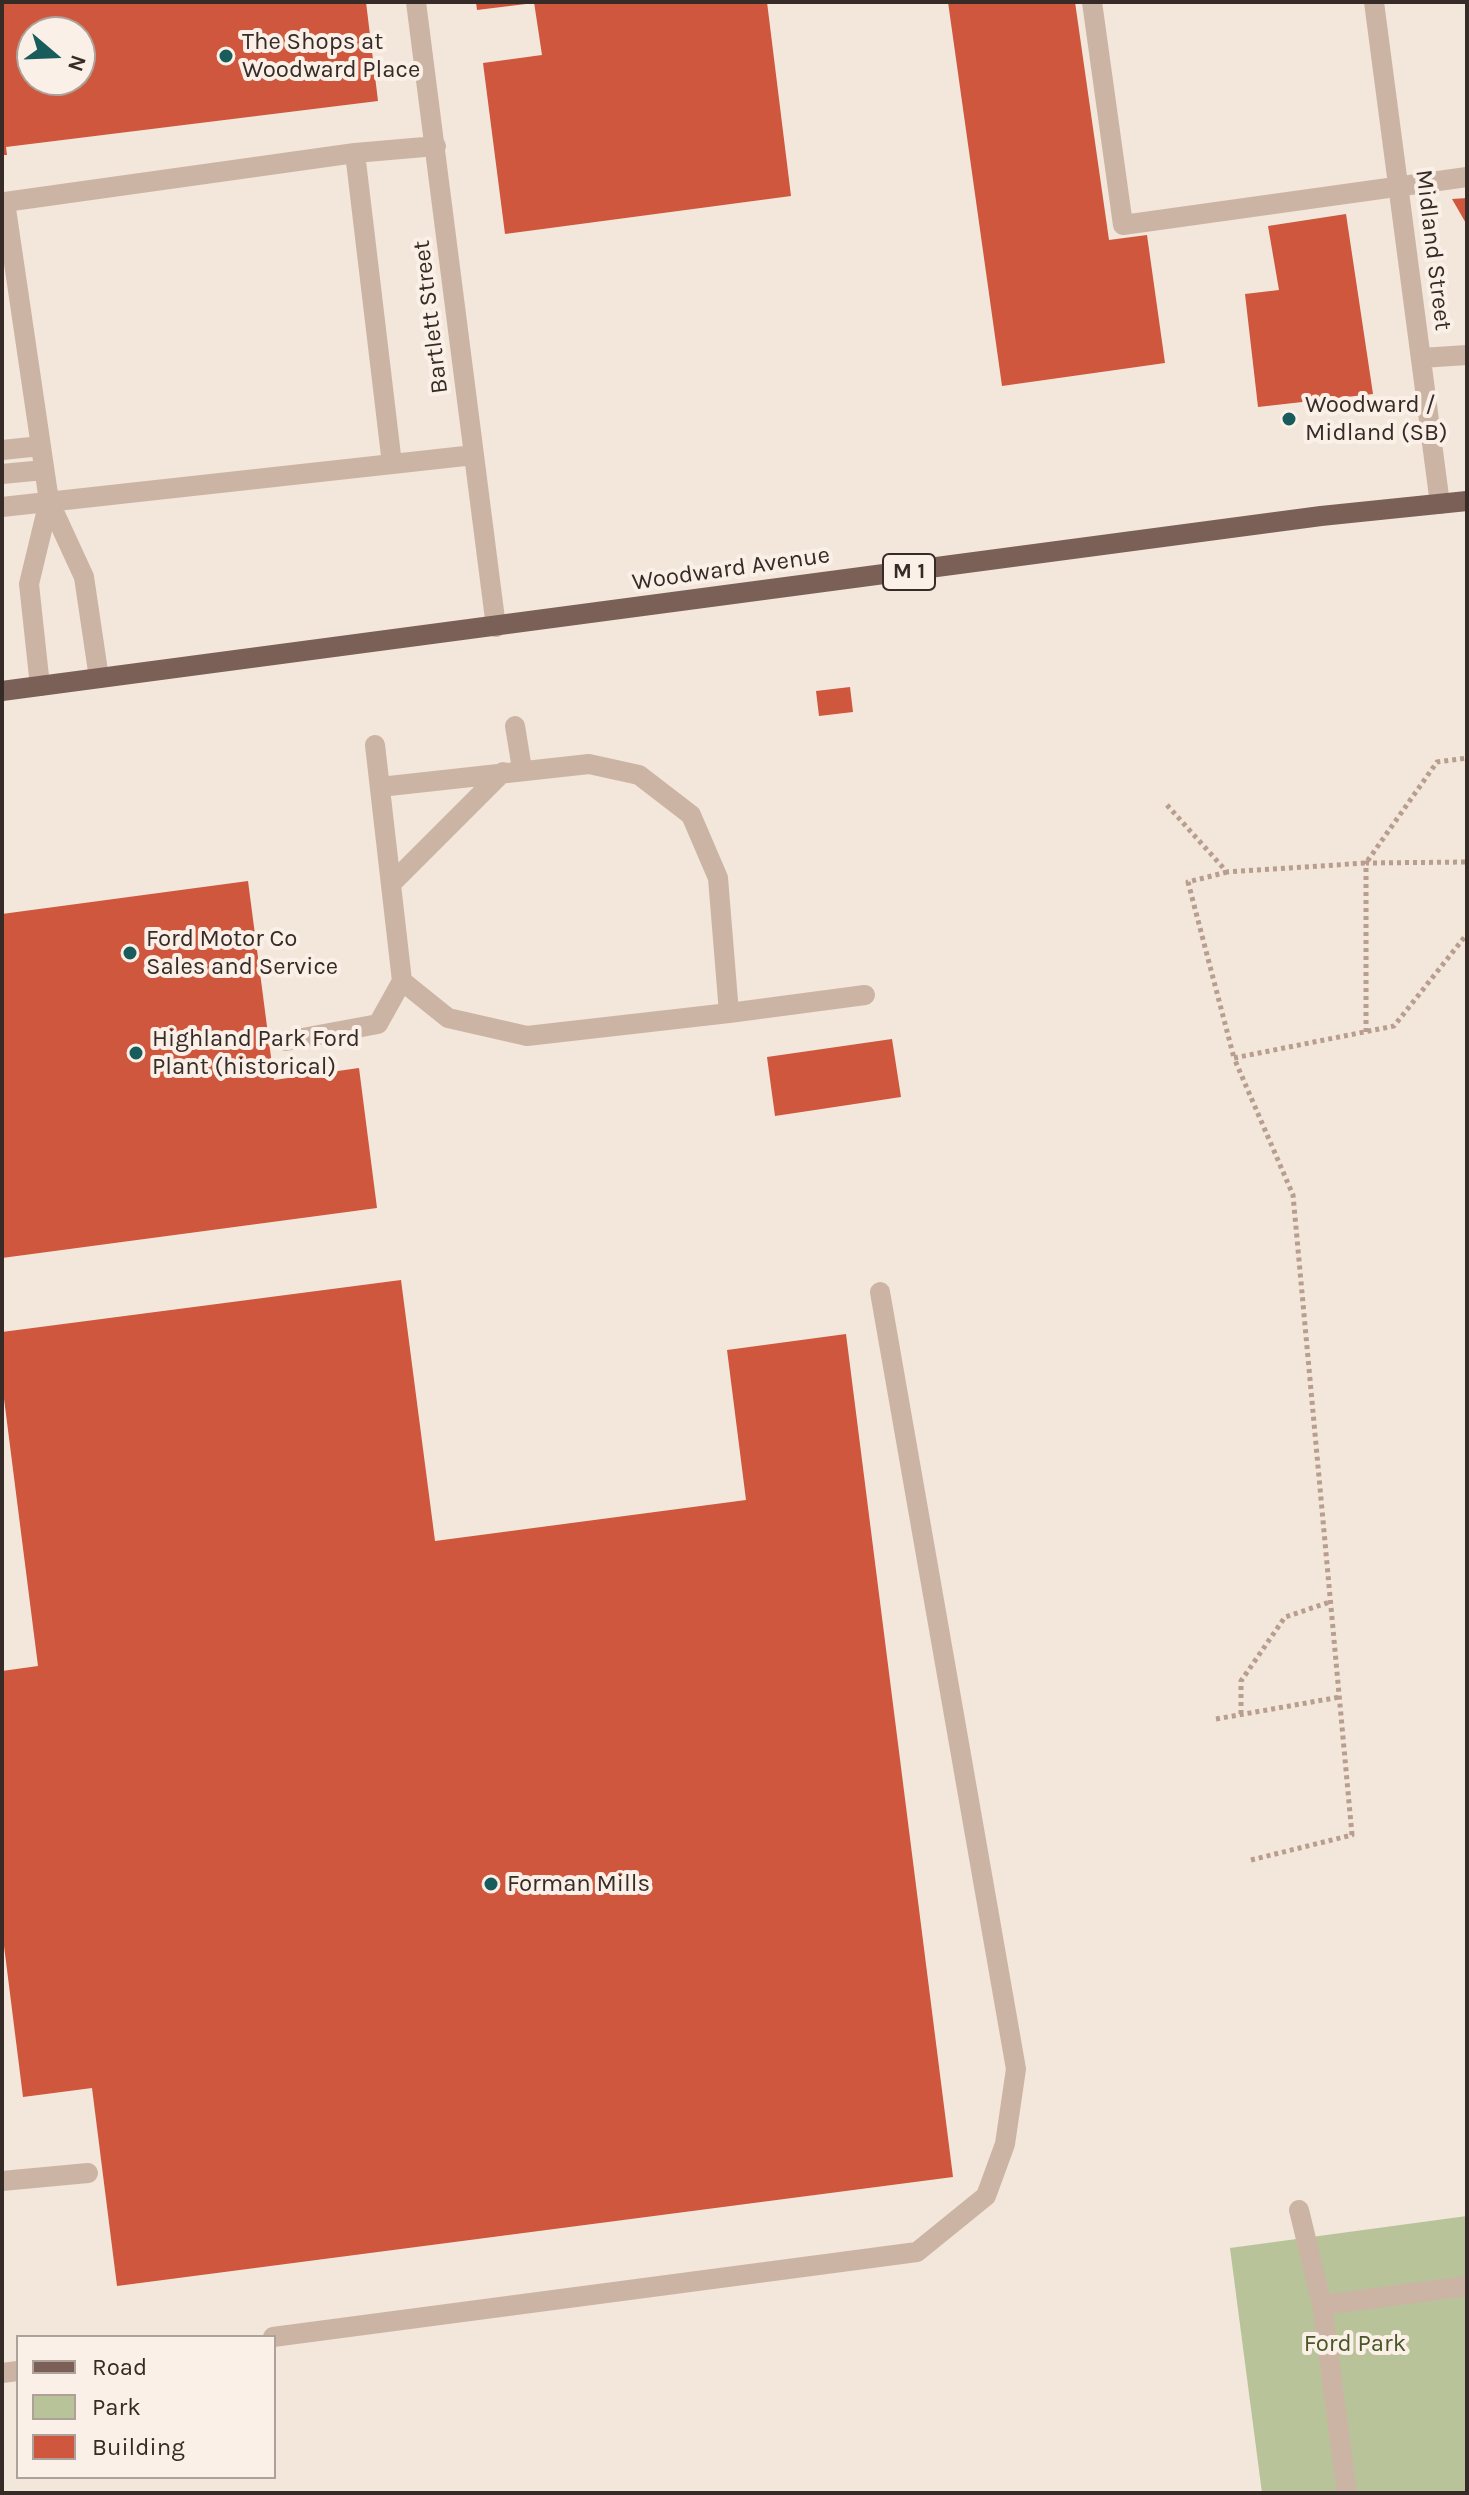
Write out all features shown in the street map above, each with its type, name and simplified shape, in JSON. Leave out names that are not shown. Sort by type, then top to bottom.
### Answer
[{"type":"main road","name":"Woodward Avenue","points":[[2,691],[1321,516],[1467,501]]},
{"type":"street","name":"Bartlett Street","points":[[416,2],[496,627]]},
{"type":"street","points":[[1092,2],[1123,225],[1467,177]]},
{"type":"street","name":"Midland Street","points":[[1374,2],[1440,504]]},
{"type":"street","points":[[99,678],[84,577],[49,501],[4,202],[355,153],[436,146]]},
{"type":"street","points":[[355,153],[392,464]]},
{"type":"street","points":[[1421,358],[1467,355]]},
{"type":"street","points":[[2,450],[41,446]]},
{"type":"street","points":[[2,507],[474,455]]},
{"type":"street","points":[[2,474],[44,470]]},
{"type":"street","points":[[40,686],[29,584],[49,501]]},
{"type":"street","points":[[391,884],[512,770],[515,726]]},
{"type":"street","points":[[286,1041],[378,1024],[402,981],[375,745]]},
{"type":"street","points":[[380,787],[512,770],[589,764],[639,775],[691,815],[718,878],[729,1013]]},
{"type":"street","points":[[402,981],[448,1018],[527,1036],[865,995]]},
{"type":"street","points":[[276,2337],[917,2252],[986,2196],[1005,2144],[1016,2069],[880,1292]]},
{"type":"street","points":[[2,2181],[88,2173]]},
{"type":"street","points":[[1299,2210],[1322,2305],[1347,2493]]},
{"type":"street","points":[[1322,2305],[1467,2286]]},
{"type":"path","points":[[1366,1032],[1366,863],[1437,762],[1467,758]]},
{"type":"path","points":[[1167,805],[1227,872]]},
{"type":"path","points":[[1251,1860],[1352,1835],[1293,1195],[1234,1058],[1188,882],[1227,872],[1366,863],[1467,862]]},
{"type":"path","points":[[1234,1058],[1394,1026],[1467,934]]},
{"type":"path","points":[[1241,1714],[1241,1681],[1285,1617],[1331,1602]]},
{"type":"path","points":[[1216,1719],[1340,1697]]},
{"type":"green space","name":"Ford Park","points":[[1467,2216],[1467,2493],[1262,2493],[1230,2248]]},
{"type":"building","name":"The Shops at Woodward Place","points":[[2,2],[366,2],[378,101],[6,147],[7,155],[2,155]]},
{"type":"building","points":[[476,2],[526,2],[526,4],[477,10]]},
{"type":"building","points":[[534,2],[767,2],[791,196],[505,234],[483,63],[542,55]]},
{"type":"building","points":[[948,2],[1075,2],[1109,240],[1147,235],[1165,363],[1002,386]]},
{"type":"building","points":[[1467,198],[1467,225],[1452,199]]},
{"type":"building","points":[[1346,214],[1373,394],[1258,407],[1245,294],[1279,290],[1268,226]]},
{"type":"building","points":[[850,687],[853,712],[819,716],[816,691]]},
{"type":"building","points":[[248,881],[274,1080],[359,1068],[377,1208],[2,1258],[2,914]]},
{"type":"building","points":[[892,1039],[901,1097],[775,1116],[767,1057]]},
{"type":"building","name":"Forman Mills","points":[[401,1280],[435,1541],[746,1500],[727,1350],[846,1334],[953,2177],[117,2286],[92,2088],[23,2097],[2,1930],[2,1671],[38,1666],[2,1383],[2,1332]]},
{"type":"place","name":"The Shops at Woodward Place","points":[[226,56]]},
{"type":"place","name":"Woodward / Midland (SB)","points":[[1289,419]]},
{"type":"place","name":"Ford Motor Co Sales and Service","points":[[130,953]]},
{"type":"place","name":"Highland Park Ford Plant (historical)","points":[[136,1053]]},
{"type":"place","name":"Forman Mills","points":[[491,1884]]}]
